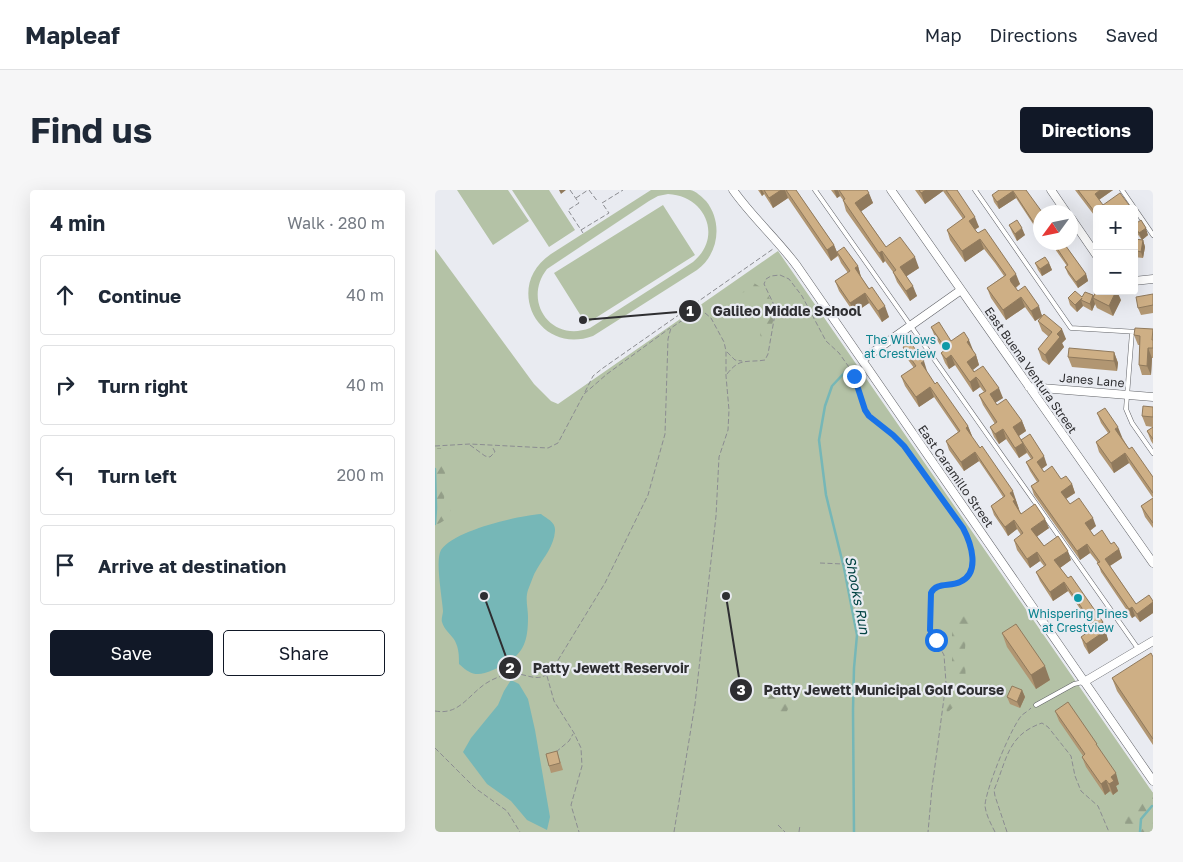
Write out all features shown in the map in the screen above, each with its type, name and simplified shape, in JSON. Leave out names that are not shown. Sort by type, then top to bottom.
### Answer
[{"type":"street","name":"East Caramillo Street","points":[[733,190],[750,212],[779,243],[1153,782]]},
{"type":"street","name":"East Buena Ventura Street","points":[[891,190],[1153,564]]},
{"type":"street","points":[[1051,190],[1061,205]]},
{"type":"street","points":[[1078,228],[1093,250]]},
{"type":"street","points":[[1138,281],[1153,279]]},
{"type":"street","points":[[862,360],[961,290]]},
{"type":"street","name":"Janes Lane","points":[[1029,387],[1153,396]]},
{"type":"street","points":[[1084,682],[1153,641]]},
{"type":"lane","points":[[815,190],[1139,650]]},
{"type":"lane","points":[[975,190],[1071,328],[1146,333]]},
{"type":"lane","points":[[1122,190],[1153,235]]},
{"type":"lane","points":[[1132,332],[1126,405],[1128,416],[1153,453]]},
{"type":"lane","points":[[1036,705],[1074,684],[1084,682]]},
{"type":"path","points":[[570,190],[579,203],[568,210],[583,233]]},
{"type":"path","points":[[576,198],[589,190],[598,202]]},
{"type":"path","points":[[581,230],[609,213],[602,203],[623,190]]},
{"type":"path","points":[[435,446],[470,444],[548,448],[558,443],[593,376],[779,243]]},
{"type":"path","points":[[726,351],[735,360],[765,360],[768,354],[775,306],[764,284],[766,279],[771,276],[785,276],[789,278],[826,341],[851,370],[865,410],[873,420],[904,446],[967,535],[973,558],[973,566],[970,573],[961,582],[937,586],[931,593],[930,630],[944,656],[946,683],[928,832]]},
{"type":"path","points":[[584,394],[607,374],[695,311],[700,311],[711,318],[717,327],[726,351],[729,410],[728,430],[719,457],[716,516],[695,704],[674,832]]},
{"type":"path","points":[[435,711],[449,712],[460,707],[487,683],[508,674],[539,678],[547,675],[552,670],[605,583],[647,495],[665,434],[671,328]]},
{"type":"path","points":[[726,376],[734,365],[743,361]]},
{"type":"path","points":[[470,444],[485,456],[490,457],[495,452],[494,448],[490,445]]},
{"type":"path","points":[[820,563],[843,564],[853,561]]},
{"type":"path","points":[[547,675],[554,701],[581,748],[582,766],[571,805],[579,832]]},
{"type":"path","points":[[995,832],[985,805],[988,793],[1016,725],[1022,716],[1036,705]]},
{"type":"path","points":[[1007,832],[994,790],[1012,744],[1019,736],[1032,727],[1042,724],[1048,727],[1071,756],[1075,776],[1081,791],[1098,806],[1109,832]]},
{"type":"path","points":[[553,755],[569,741],[574,733]]},
{"type":"path","points":[[435,748],[475,788],[507,811],[520,832]]},
{"type":"path","points":[[778,825],[785,832]]},
{"type":"path","points":[[799,825],[799,832]]},
{"type":"green space","points":[[457,190],[508,190],[529,221],[493,245]]},
{"type":"green space","points":[[512,190],[549,190],[575,230],[549,247]]},
{"type":"green space","points":[[651,190],[690,190],[699,194],[706,201],[715,218],[716,237],[714,247],[710,255],[697,270],[593,336],[573,340],[556,336],[543,327],[533,315],[529,299],[530,283],[537,268],[551,254]],"holes":[[[668,194],[681,196],[701,210],[706,219],[707,241],[702,252],[693,262],[590,328],[576,331],[563,330],[545,316],[539,306],[538,294],[540,281],[547,269],[658,196]]]},
{"type":"green space","points":[[663,205],[695,255],[586,324],[554,273]]},
{"type":"green space","points":[[435,249],[534,384],[551,401],[558,404],[778,251],[1153,793],[1153,832],[435,832]]},
{"type":"green space","points":[[751,281],[764,290],[773,309],[773,322],[767,333],[761,338],[760,334],[765,309],[757,300],[745,292],[733,294],[727,292]]},
{"type":"green space","points":[[435,448],[441,448],[446,479],[444,499],[451,508],[450,517],[435,526]]},
{"type":"green space","points":[[956,614],[966,614],[971,621],[966,640],[964,687],[956,704],[947,713],[946,707],[952,683],[952,633]]},
{"type":"green space","points":[[781,691],[790,696],[789,707],[786,713],[775,713],[765,708],[770,697],[774,693]]},
{"type":"green space","points":[[1150,789],[1153,793],[1152,832],[1128,832],[1120,809]]},
{"type":"water","points":[[541,514],[553,523],[555,531],[551,546],[536,571],[527,593],[528,628],[521,651],[510,661],[493,670],[483,674],[471,673],[459,664],[454,639],[444,628],[442,622],[443,611],[439,570],[441,550],[448,543],[472,530],[503,521]]},
{"type":"water","points":[[511,680],[519,684],[528,699],[550,817],[547,830],[527,820],[511,801],[487,784],[463,752],[471,738],[498,705]]},
{"type":"building","points":[[764,190],[781,190],[769,198]]},
{"type":"building","points":[[786,190],[796,190],[834,245],[827,250]]},
{"type":"building","points":[[839,190],[867,190],[869,193],[855,203],[886,247],[900,237],[915,257],[900,267],[913,286],[906,291],[893,272],[896,270],[882,251],[879,253],[843,200],[845,199]]},
{"type":"building","points":[[946,190],[957,190],[975,217],[969,221],[976,231],[978,233],[985,229],[1016,274],[1010,279],[1011,282],[1018,291],[1025,286],[1039,306],[1031,311],[1021,297],[1003,310],[987,288],[1006,275],[980,239],[962,251],[947,230],[965,217]]},
{"type":"building","points":[[999,190],[1026,190],[1037,205],[1033,205],[1033,221],[1013,191],[997,202],[992,195]]},
{"type":"building","points":[[1078,190],[1100,190],[1095,194],[1103,205],[1093,205],[1093,210]]},
{"type":"building","points":[[1120,193],[1129,205],[1103,205]]},
{"type":"building","points":[[1017,220],[1022,228],[1015,234],[1009,225]]},
{"type":"building","points":[[1141,220],[1146,228],[1139,233],[1138,231],[1138,222]]},
{"type":"building","points":[[1138,239],[1143,240],[1141,252],[1138,251]]},
{"type":"building","points":[[844,247],[858,266],[855,268],[869,289],[872,287],[885,306],[878,311],[865,293],[850,303],[835,281],[850,271],[837,252]]},
{"type":"building","points":[[1058,250],[1069,250],[1086,274],[1076,282],[1065,267],[1068,265]]},
{"type":"building","points":[[1045,257],[1049,263],[1040,269],[1035,263]]},
{"type":"building","points":[[1075,291],[1082,297],[1085,292],[1093,295],[1090,304],[1081,300],[1082,298],[1075,305],[1068,298]]},
{"type":"building","points":[[1153,294],[1153,305],[1138,308],[1136,297]]},
{"type":"building","points":[[1094,295],[1114,295],[1109,306],[1093,298]]},
{"type":"building","points":[[1044,314],[1062,329],[1057,334],[1060,337],[1045,355],[1038,349],[1052,332],[1038,321]]},
{"type":"building","points":[[939,322],[951,341],[964,332],[969,340],[967,342],[976,355],[967,362],[974,372],[983,366],[999,388],[990,394],[997,405],[1006,399],[1022,421],[1013,427],[1023,443],[1015,448],[1003,429],[995,434],[990,427],[997,422],[979,395],[986,391],[976,377],[970,382],[951,355],[946,359],[941,353],[946,349],[931,327]]},
{"type":"building","points":[[1135,328],[1153,329],[1153,348],[1148,348],[1147,366],[1139,365],[1140,336],[1134,335]]},
{"type":"building","points":[[910,342],[924,361],[921,363],[935,384],[937,382],[968,426],[966,428],[980,448],[982,446],[1013,491],[1010,493],[1021,514],[1035,504],[1045,519],[1031,529],[1044,546],[1058,536],[1068,551],[1054,560],[1068,578],[1071,576],[1103,622],[1100,624],[1105,631],[1086,644],[1081,637],[1095,627],[1064,582],[1050,592],[1036,572],[1046,565],[1037,552],[1027,559],[1014,540],[1023,533],[1014,520],[1005,527],[999,519],[991,506],[1005,496],[975,452],[961,462],[946,441],[960,431],[930,387],[916,397],[901,376],[916,366],[903,347]]},
{"type":"building","points":[[1069,348],[1114,352],[1114,361],[1068,357]]},
{"type":"building","points":[[1143,406],[1153,407],[1153,417],[1142,416]]},
{"type":"building","points":[[1105,408],[1118,427],[1115,429],[1129,449],[1132,447],[1153,477],[1153,493],[1125,453],[1111,463],[1096,442],[1110,432],[1097,413]]},
{"type":"building","points":[[1153,427],[1153,439],[1147,431]]},
{"type":"building","points":[[1030,434],[1044,456],[1037,462],[1044,472],[1052,466],[1061,479],[1066,476],[1072,484],[1061,492],[1070,504],[1079,498],[1093,518],[1085,523],[1094,536],[1102,530],[1111,544],[1114,542],[1119,549],[1105,559],[1136,604],[1149,595],[1153,601],[1137,614],[1132,607],[1129,609],[1097,563],[1100,562],[1087,544],[1077,551],[1031,486],[1039,481],[1026,462],[1033,458],[1021,440]]},
{"type":"building","points":[[1153,498],[1153,523],[1141,506]]},
{"type":"building","points":[[1016,624],[1045,666],[1031,675],[1002,633]]},
{"type":"building","points":[[1151,653],[1153,657],[1153,739],[1112,678]]},
{"type":"building","points":[[1012,686],[1022,690],[1017,702],[1007,697]]},
{"type":"building","points":[[1068,702],[1116,773],[1111,777],[1114,781],[1109,784],[1106,780],[1101,784],[1082,757],[1085,754],[1055,711]]},
{"type":"building","points":[[557,751],[560,763],[549,766],[546,754]]},
{"type":"waterway","name":"Shooks Run","points":[[846,371],[832,386],[825,406],[819,440],[826,495],[844,568],[857,635],[853,710],[854,832]]},
{"type":"waterway","name":"Shooks Run","points":[[435,469],[435,524]]},
{"type":"waterway","name":"Shooks Run","points":[[1140,832],[1141,819],[1152,806]]},
{"type":"place","name":"Galileo Middle School","points":[[583,320]]},
{"type":"place","name":"The Willows at Crestview","points":[[946,346]]},
{"type":"place","name":"Patty Jewett Reservoir","points":[[484,596]]},
{"type":"place","name":"Patty Jewett Municipal Golf Course","points":[[726,596]]},
{"type":"place","name":"Whispering Pines at Crestview","points":[[1078,598]]},
{"type":"route","points":[[854,376],[865,410],[869,416],[904,446],[967,535],[973,558],[973,566],[970,573],[961,582],[937,586],[931,593],[930,630],[936,640]]}]
